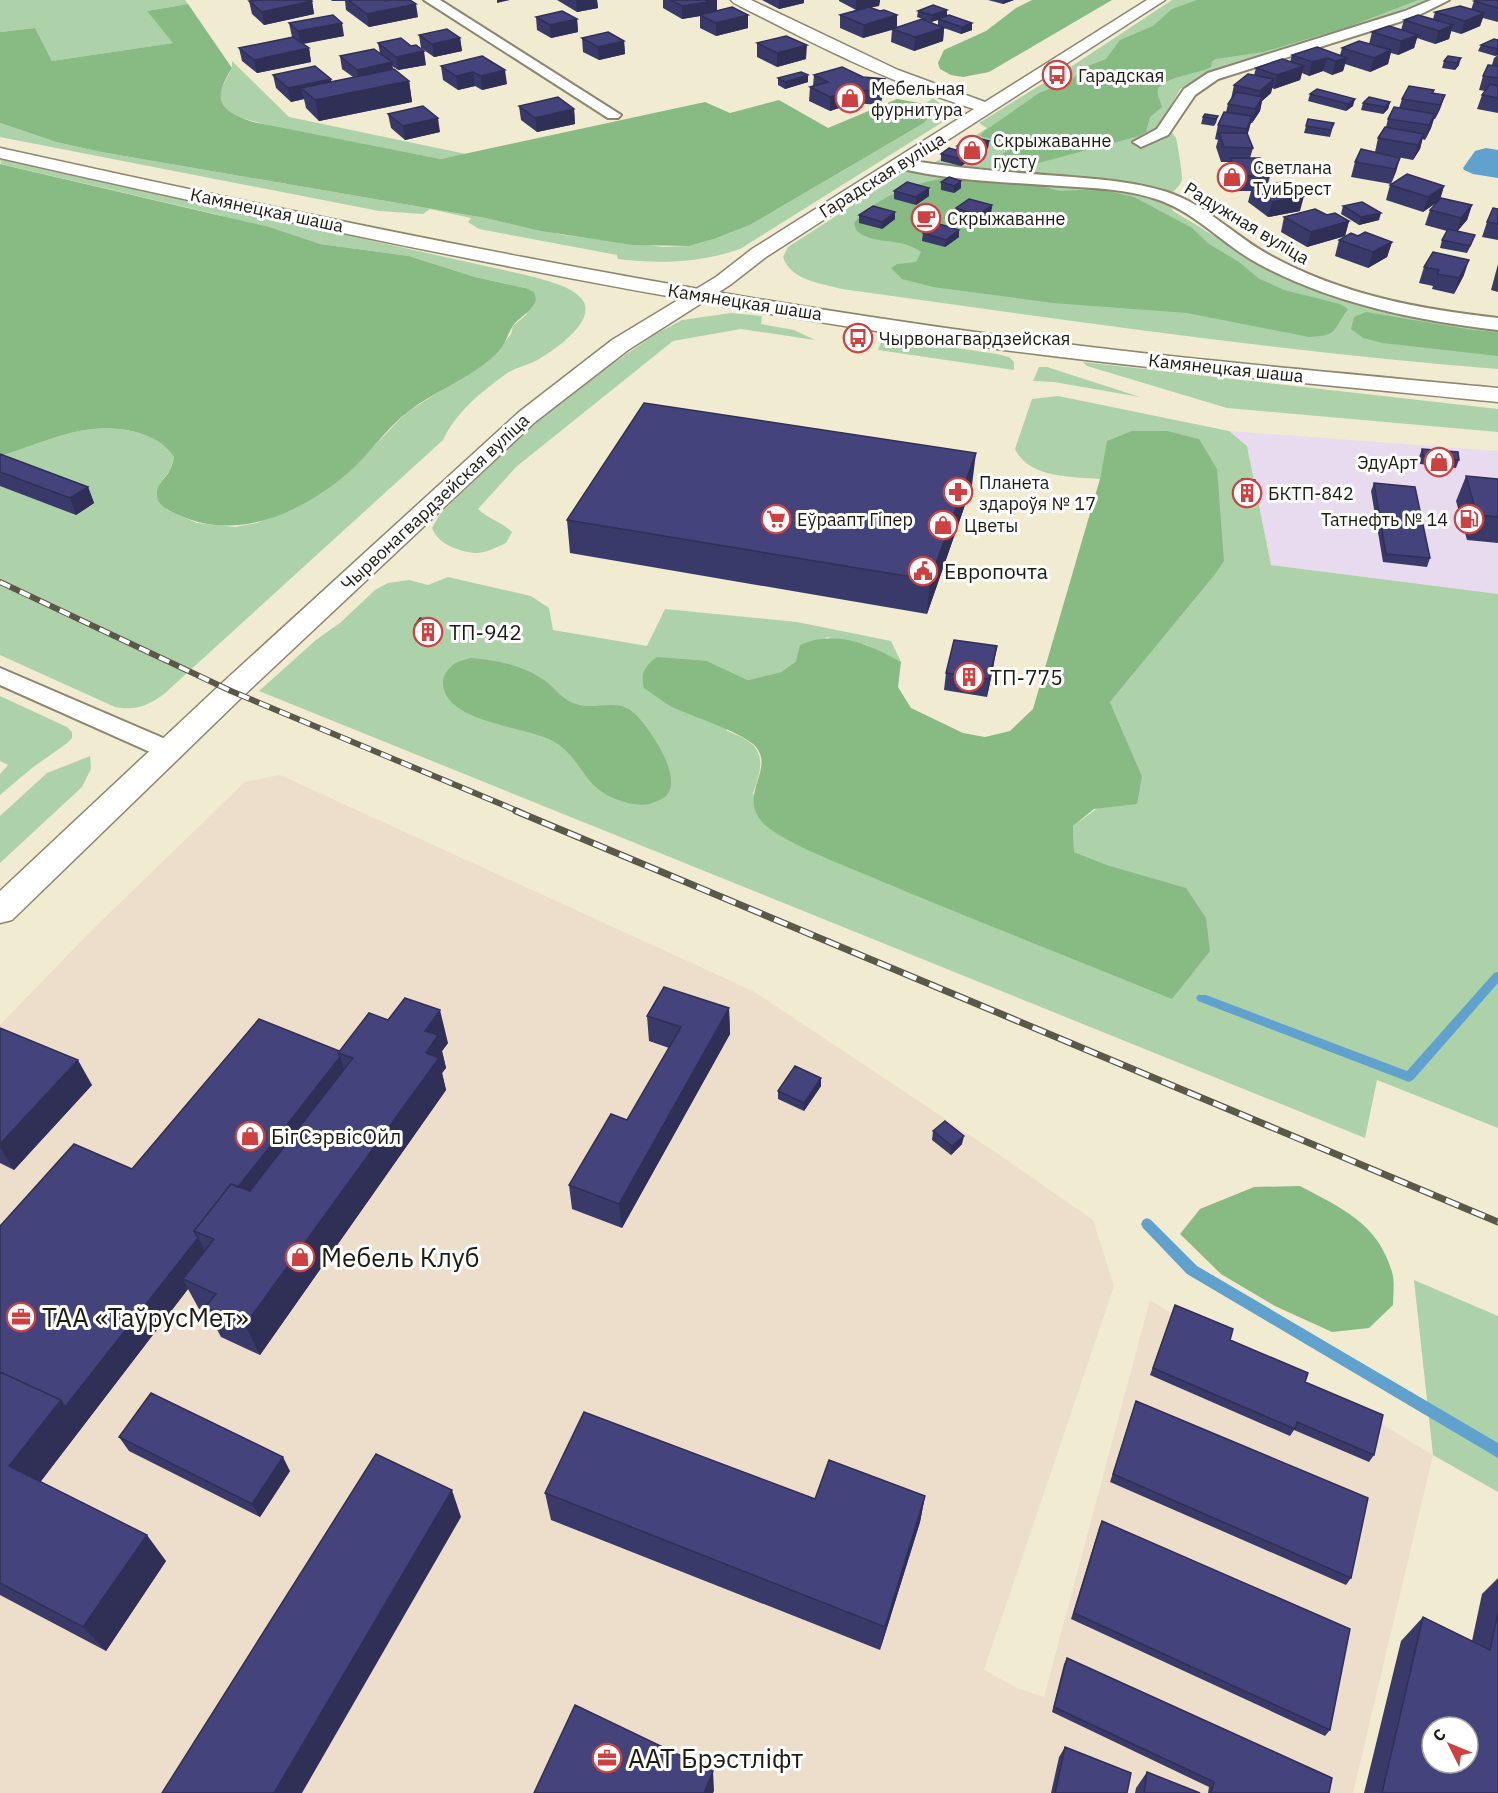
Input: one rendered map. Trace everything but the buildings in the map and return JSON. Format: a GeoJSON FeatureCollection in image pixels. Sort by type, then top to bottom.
{"type":"FeatureCollection","features":[{"type":"Feature","properties":{"kind":"main road"},"geometry":{"type":"LineString","coordinates":[[739,0],[927,89],[988,108]]}},
{"type":"Feature","properties":{"kind":"main road","name":"Гарадская вуліца"},"geometry":{"type":"LineString","coordinates":[[698,284],[759,254],[1157,0]]}},
{"type":"Feature","properties":{"kind":"main road","name":"Камянецкая шаша"},"geometry":{"type":"LineString","coordinates":[[0,143],[152,175],[647,268]]}},
{"type":"Feature","properties":{"kind":"main road","name":"Камянецкая шаша"},"geometry":{"type":"LineString","coordinates":[[0,153],[563,271],[698,284],[1323,362],[1498,380]]}},
{"type":"Feature","properties":{"kind":"main road"},"geometry":{"type":"LineString","coordinates":[[580,350],[698,284]]}},
{"type":"Feature","properties":{"kind":"main road","name":"Камянецкая шаша"},"geometry":{"type":"LineString","coordinates":[[698,284],[998,342],[1223,369],[1498,395]]}},
{"type":"Feature","properties":{"kind":"main road","name":"Чырвонагвардзейская вуліца"},"geometry":{"type":"LineString","coordinates":[[0,888],[527,417],[698,284]]}},
{"type":"Feature","properties":{"kind":"main road","name":"Чырвонагвардзейская вуліца"},"geometry":{"type":"LineString","coordinates":[[0,911],[160,747],[526,390]]}},
{"type":"Feature","properties":{"kind":"street"},"geometry":{"type":"LineString","coordinates":[[431,0],[613,115]]}},
{"type":"Feature","properties":{"kind":"street"},"geometry":{"type":"LineString","coordinates":[[1141,142],[1164,132],[1189,92],[1213,76],[1410,14],[1442,0]]}},
{"type":"Feature","properties":{"kind":"street","name":"Радужная вуліца"},"geometry":{"type":"LineString","coordinates":[[901,164],[956,172],[1090,183],[1144,190],[1181,203],[1255,254],[1325,290],[1367,303],[1425,316],[1498,324]]}},
{"type":"Feature","properties":{"kind":"street"},"geometry":{"type":"LineString","coordinates":[[0,676],[160,747]]}},
{"type":"Feature","properties":{"kind":"shaded area"},"geometry":{"type":"Polygon","coordinates":[[[1229,431],[1498,451],[1498,594],[1271,565],[1247,446],[1229,431]]]}},
{"type":"Feature","properties":{"kind":"shaded area"},"geometry":{"type":"Polygon","coordinates":[[[280,775],[753,991],[1093,1220],[1114,1286],[984,1670],[1017,1688],[1044,1697],[1150,1300],[1226,1347],[1301,1389],[1378,1422],[1433,1455],[1353,1793],[0,1793],[0,1025],[90,932],[245,782],[280,775]]]}},
{"type":"Feature","properties":{"kind":"green space"},"geometry":{"type":"Polygon","coordinates":[[[0,0],[185,0],[188,4],[147,11],[174,43],[52,61],[35,28],[0,32],[0,0]]]}},
{"type":"Feature","properties":{"kind":"green space"},"geometry":{"type":"Polygon","coordinates":[[[1032,0],[1112,0],[989,72],[963,77],[951,75],[940,69],[938,63],[944,50],[986,31],[1016,8],[1032,0]]]}},
{"type":"Feature","properties":{"kind":"green space"},"geometry":{"type":"Polygon","coordinates":[[[1172,0],[1427,0],[1389,15],[1203,75],[1180,89],[1165,116],[1167,125],[1176,138],[1182,177],[1181,183],[1168,200],[1173,211],[1254,261],[1308,288],[1388,312],[1498,329],[1498,369],[1251,344],[842,289],[808,280],[787,265],[783,257],[788,247],[918,163],[934,163],[987,128],[979,123],[1042,84],[1059,82],[1072,74],[1069,68],[1172,0]]]}},
{"type":"Feature","properties":{"kind":"green space"},"geometry":{"type":"Polygon","coordinates":[[[1197,0],[1418,0],[1348,27],[1263,52],[1216,59],[1212,61],[1211,67],[1167,81],[1158,89],[1162,107],[1150,117],[1146,132],[1139,136],[1020,168],[1002,169],[996,166],[1001,155],[1010,149],[1000,141],[980,136],[983,132],[1039,93],[1070,81],[1085,67],[1106,59],[1120,40],[1153,26],[1172,9],[1197,0]]]}},
{"type":"Feature","properties":{"kind":"green space"},"geometry":{"type":"Polygon","coordinates":[[[188,4],[232,68],[222,88],[221,96],[222,103],[232,113],[253,122],[441,159],[705,102],[730,113],[779,100],[828,128],[897,99],[925,104],[932,114],[924,123],[750,225],[689,246],[633,245],[541,231],[485,218],[101,152],[56,142],[0,123],[0,32],[35,28],[52,61],[173,43],[147,11],[188,4]]]}},
{"type":"Feature","properties":{"kind":"green space"},"geometry":{"type":"Polygon","coordinates":[[[232,61],[289,117],[466,154],[441,159],[270,126],[239,117],[227,110],[220,102],[219,93],[232,68],[232,61]]]}},
{"type":"Feature","properties":{"kind":"green space"},"geometry":{"type":"Polygon","coordinates":[[[933,98],[950,111],[946,120],[740,249],[710,257],[679,261],[649,262],[618,259],[617,255],[479,229],[468,222],[471,218],[430,209],[423,214],[379,211],[0,137],[0,123],[56,142],[101,152],[485,218],[564,235],[663,247],[689,246],[750,225],[924,123],[932,114],[925,104],[933,98]]]}},
{"type":"Feature","properties":{"kind":"green space"},"geometry":{"type":"Polygon","coordinates":[[[0,158],[526,275],[562,286],[576,293],[585,306],[585,315],[573,333],[555,349],[510,372],[478,396],[462,411],[443,440],[164,694],[141,707],[115,707],[0,655],[0,456],[84,430],[101,428],[136,432],[158,441],[167,447],[174,457],[170,470],[160,483],[167,510],[197,523],[235,527],[257,523],[303,503],[349,472],[406,413],[493,357],[511,334],[513,326],[527,314],[525,288],[475,277],[409,256],[320,244],[215,214],[1,164],[0,158]]]}},
{"type":"Feature","properties":{"kind":"green space"},"geometry":{"type":"Polygon","coordinates":[[[0,164],[269,227],[320,244],[409,256],[475,277],[525,288],[534,292],[536,300],[515,323],[502,348],[493,357],[473,372],[409,411],[393,425],[356,466],[330,487],[291,510],[270,518],[248,524],[226,526],[203,523],[173,513],[159,502],[157,489],[170,470],[174,457],[162,444],[136,432],[101,428],[84,430],[0,456],[0,164]]]}},
{"type":"Feature","properties":{"kind":"green space"},"geometry":{"type":"Polygon","coordinates":[[[953,177],[1006,184],[1029,183],[1060,191],[1099,189],[1134,197],[1192,228],[1209,244],[1239,262],[1258,278],[1284,290],[1340,304],[1348,309],[1337,327],[1330,333],[1309,337],[1187,313],[1053,303],[933,287],[902,279],[891,268],[897,264],[916,262],[921,252],[904,244],[863,235],[856,230],[854,223],[874,205],[899,191],[953,177]]]}},
{"type":"Feature","properties":{"kind":"green space"},"geometry":{"type":"Polygon","coordinates":[[[1366,312],[1498,332],[1498,356],[1383,343],[1363,338],[1351,329],[1354,317],[1366,312]]]}},
{"type":"Feature","properties":{"kind":"green space"},"geometry":{"type":"Polygon","coordinates":[[[731,313],[762,316],[761,324],[794,330],[815,340],[741,329],[673,341],[516,467],[478,509],[512,532],[506,543],[474,553],[449,546],[435,534],[432,528],[440,514],[556,403],[654,335],[682,320],[731,313]]]}},
{"type":"Feature","properties":{"kind":"green space"},"geometry":{"type":"Polygon","coordinates":[[[883,337],[1009,357],[1014,362],[1014,370],[878,350],[883,337]]]}},
{"type":"Feature","properties":{"kind":"green space"},"geometry":{"type":"Polygon","coordinates":[[[1083,362],[1498,409],[1498,432],[1227,408],[1087,366],[1083,362]]]}},
{"type":"Feature","properties":{"kind":"green space"},"geometry":{"type":"Polygon","coordinates":[[[1039,367],[1047,367],[1140,397],[1054,382],[1033,381],[1039,367]]]}},
{"type":"Feature","properties":{"kind":"green space"},"geometry":{"type":"Polygon","coordinates":[[[1058,396],[1229,431],[1247,446],[1271,565],[1498,594],[1498,1128],[1377,1080],[1365,1138],[259,691],[316,640],[340,623],[375,590],[388,583],[409,580],[428,585],[448,577],[531,596],[549,608],[553,630],[647,646],[665,609],[797,622],[891,641],[901,662],[867,645],[827,637],[781,672],[748,680],[707,661],[727,731],[748,741],[759,754],[760,771],[753,793],[764,823],[786,838],[824,857],[1172,998],[1110,866],[1074,852],[1073,826],[1142,776],[1110,702],[1213,577],[1108,441],[1100,479],[1077,478],[1040,471],[1021,459],[1015,449],[1032,399],[1058,396]]]}},
{"type":"Feature","properties":{"kind":"green space"},"geometry":{"type":"Polygon","coordinates":[[[1132,431],[1167,431],[1199,439],[1217,469],[1224,561],[1110,702],[1142,776],[1137,804],[1094,809],[1073,826],[1074,852],[1110,866],[1186,888],[1206,918],[1210,951],[1172,999],[844,866],[784,838],[763,823],[756,813],[754,793],[760,774],[761,756],[756,747],[731,731],[670,705],[644,688],[643,683],[644,670],[657,657],[707,661],[748,680],[781,672],[796,661],[800,645],[826,638],[839,639],[865,644],[901,662],[898,687],[911,708],[963,733],[985,737],[1010,731],[1033,709],[1100,479],[1107,441],[1132,431]]]}},
{"type":"Feature","properties":{"kind":"green space"},"geometry":{"type":"Polygon","coordinates":[[[471,658],[501,662],[531,672],[573,703],[591,706],[616,705],[632,711],[650,733],[665,758],[671,787],[666,796],[645,805],[612,798],[592,783],[572,757],[553,741],[471,715],[457,707],[447,696],[443,683],[444,678],[453,665],[471,658]]]}},
{"type":"Feature","properties":{"kind":"green space"},"geometry":{"type":"Polygon","coordinates":[[[0,696],[67,727],[72,732],[72,738],[0,795],[0,774],[8,765],[0,761],[0,696]]]}},
{"type":"Feature","properties":{"kind":"green space"},"geometry":{"type":"Polygon","coordinates":[[[90,756],[91,769],[82,787],[0,863],[0,816],[47,773],[90,756]]]}},
{"type":"Feature","properties":{"kind":"green space"},"geometry":{"type":"Polygon","coordinates":[[[1300,1186],[1356,1219],[1368,1229],[1386,1255],[1393,1276],[1393,1305],[1369,1328],[1332,1332],[1275,1306],[1221,1274],[1180,1234],[1200,1209],[1254,1187],[1300,1186]]]}},
{"type":"Feature","properties":{"kind":"green space"},"geometry":{"type":"Polygon","coordinates":[[[1414,1280],[1498,1316],[1498,1492],[1433,1455],[1414,1280]]]}},
{"type":"Feature","properties":{"kind":"water"},"geometry":{"type":"Polygon","coordinates":[[[1486,148],[1498,150],[1498,178],[1473,174],[1463,168],[1475,151],[1486,148]]]}},
{"type":"Feature","properties":{"kind":"waterway"},"geometry":{"type":"LineString","coordinates":[[1202,998],[1409,1077],[1498,976]]}},
{"type":"Feature","properties":{"kind":"waterway"},"geometry":{"type":"LineString","coordinates":[[1147,1224],[1192,1270],[1498,1451]]}},
{"type":"Feature","properties":{"kind":"railway"},"geometry":{"type":"LineString","coordinates":[[0,582],[231,691],[520,812]]}},
{"type":"Feature","properties":{"kind":"railway"},"geometry":{"type":"LineString","coordinates":[[516,811],[1498,1222]]}},
{"type":"Feature","properties":{"kind":"place","name":"Гарадская"},"geometry":{"type":"Point","coordinates":[1057,75]}},
{"type":"Feature","properties":{"kind":"place","name":"Мебельная фурнитура"},"geometry":{"type":"Point","coordinates":[850,98]}},
{"type":"Feature","properties":{"kind":"place","name":"Скрыжаванне густу"},"geometry":{"type":"Point","coordinates":[972,150]}},
{"type":"Feature","properties":{"kind":"place","name":"Светлана ТуиБрест"},"geometry":{"type":"Point","coordinates":[1232,177]}},
{"type":"Feature","properties":{"kind":"place","name":"Скрыжаванне"},"geometry":{"type":"Point","coordinates":[926,218]}},
{"type":"Feature","properties":{"kind":"place","name":"Чырвонагвардзейская"},"geometry":{"type":"Point","coordinates":[858,338]}},
{"type":"Feature","properties":{"kind":"place","name":"ЭдуАрт"},"geometry":{"type":"Point","coordinates":[1439,462]}},
{"type":"Feature","properties":{"kind":"place","name":"Планета здароўя № 17"},"geometry":{"type":"Point","coordinates":[958,492]}},
{"type":"Feature","properties":{"kind":"place","name":"БКТП-842"},"geometry":{"type":"Point","coordinates":[1247,493]}},
{"type":"Feature","properties":{"kind":"place","name":"Еўраапт Гіпер"},"geometry":{"type":"Point","coordinates":[776,519]}},
{"type":"Feature","properties":{"kind":"place","name":"Татнефть № 14"},"geometry":{"type":"Point","coordinates":[1469,519]}},
{"type":"Feature","properties":{"kind":"place","name":"Цветы"},"geometry":{"type":"Point","coordinates":[943,525]}},
{"type":"Feature","properties":{"kind":"place","name":"Европочта"},"geometry":{"type":"Point","coordinates":[923,571]}},
{"type":"Feature","properties":{"kind":"place","name":"ТП-942"},"geometry":{"type":"Point","coordinates":[428,632]}},
{"type":"Feature","properties":{"kind":"place","name":"ТП-775"},"geometry":{"type":"Point","coordinates":[969,677]}},
{"type":"Feature","properties":{"kind":"place","name":"БігСэрвісОйл"},"geometry":{"type":"Point","coordinates":[250,1136]}},
{"type":"Feature","properties":{"kind":"place","name":"Мебель Клуб"},"geometry":{"type":"Point","coordinates":[300,1257]}},
{"type":"Feature","properties":{"kind":"place","name":"ТАА «ТаўрусМет»"},"geometry":{"type":"Point","coordinates":[21,1317]}},
{"type":"Feature","properties":{"kind":"place","name":"ААТ Брэстліфт"},"geometry":{"type":"Point","coordinates":[607,1758]}}]}
